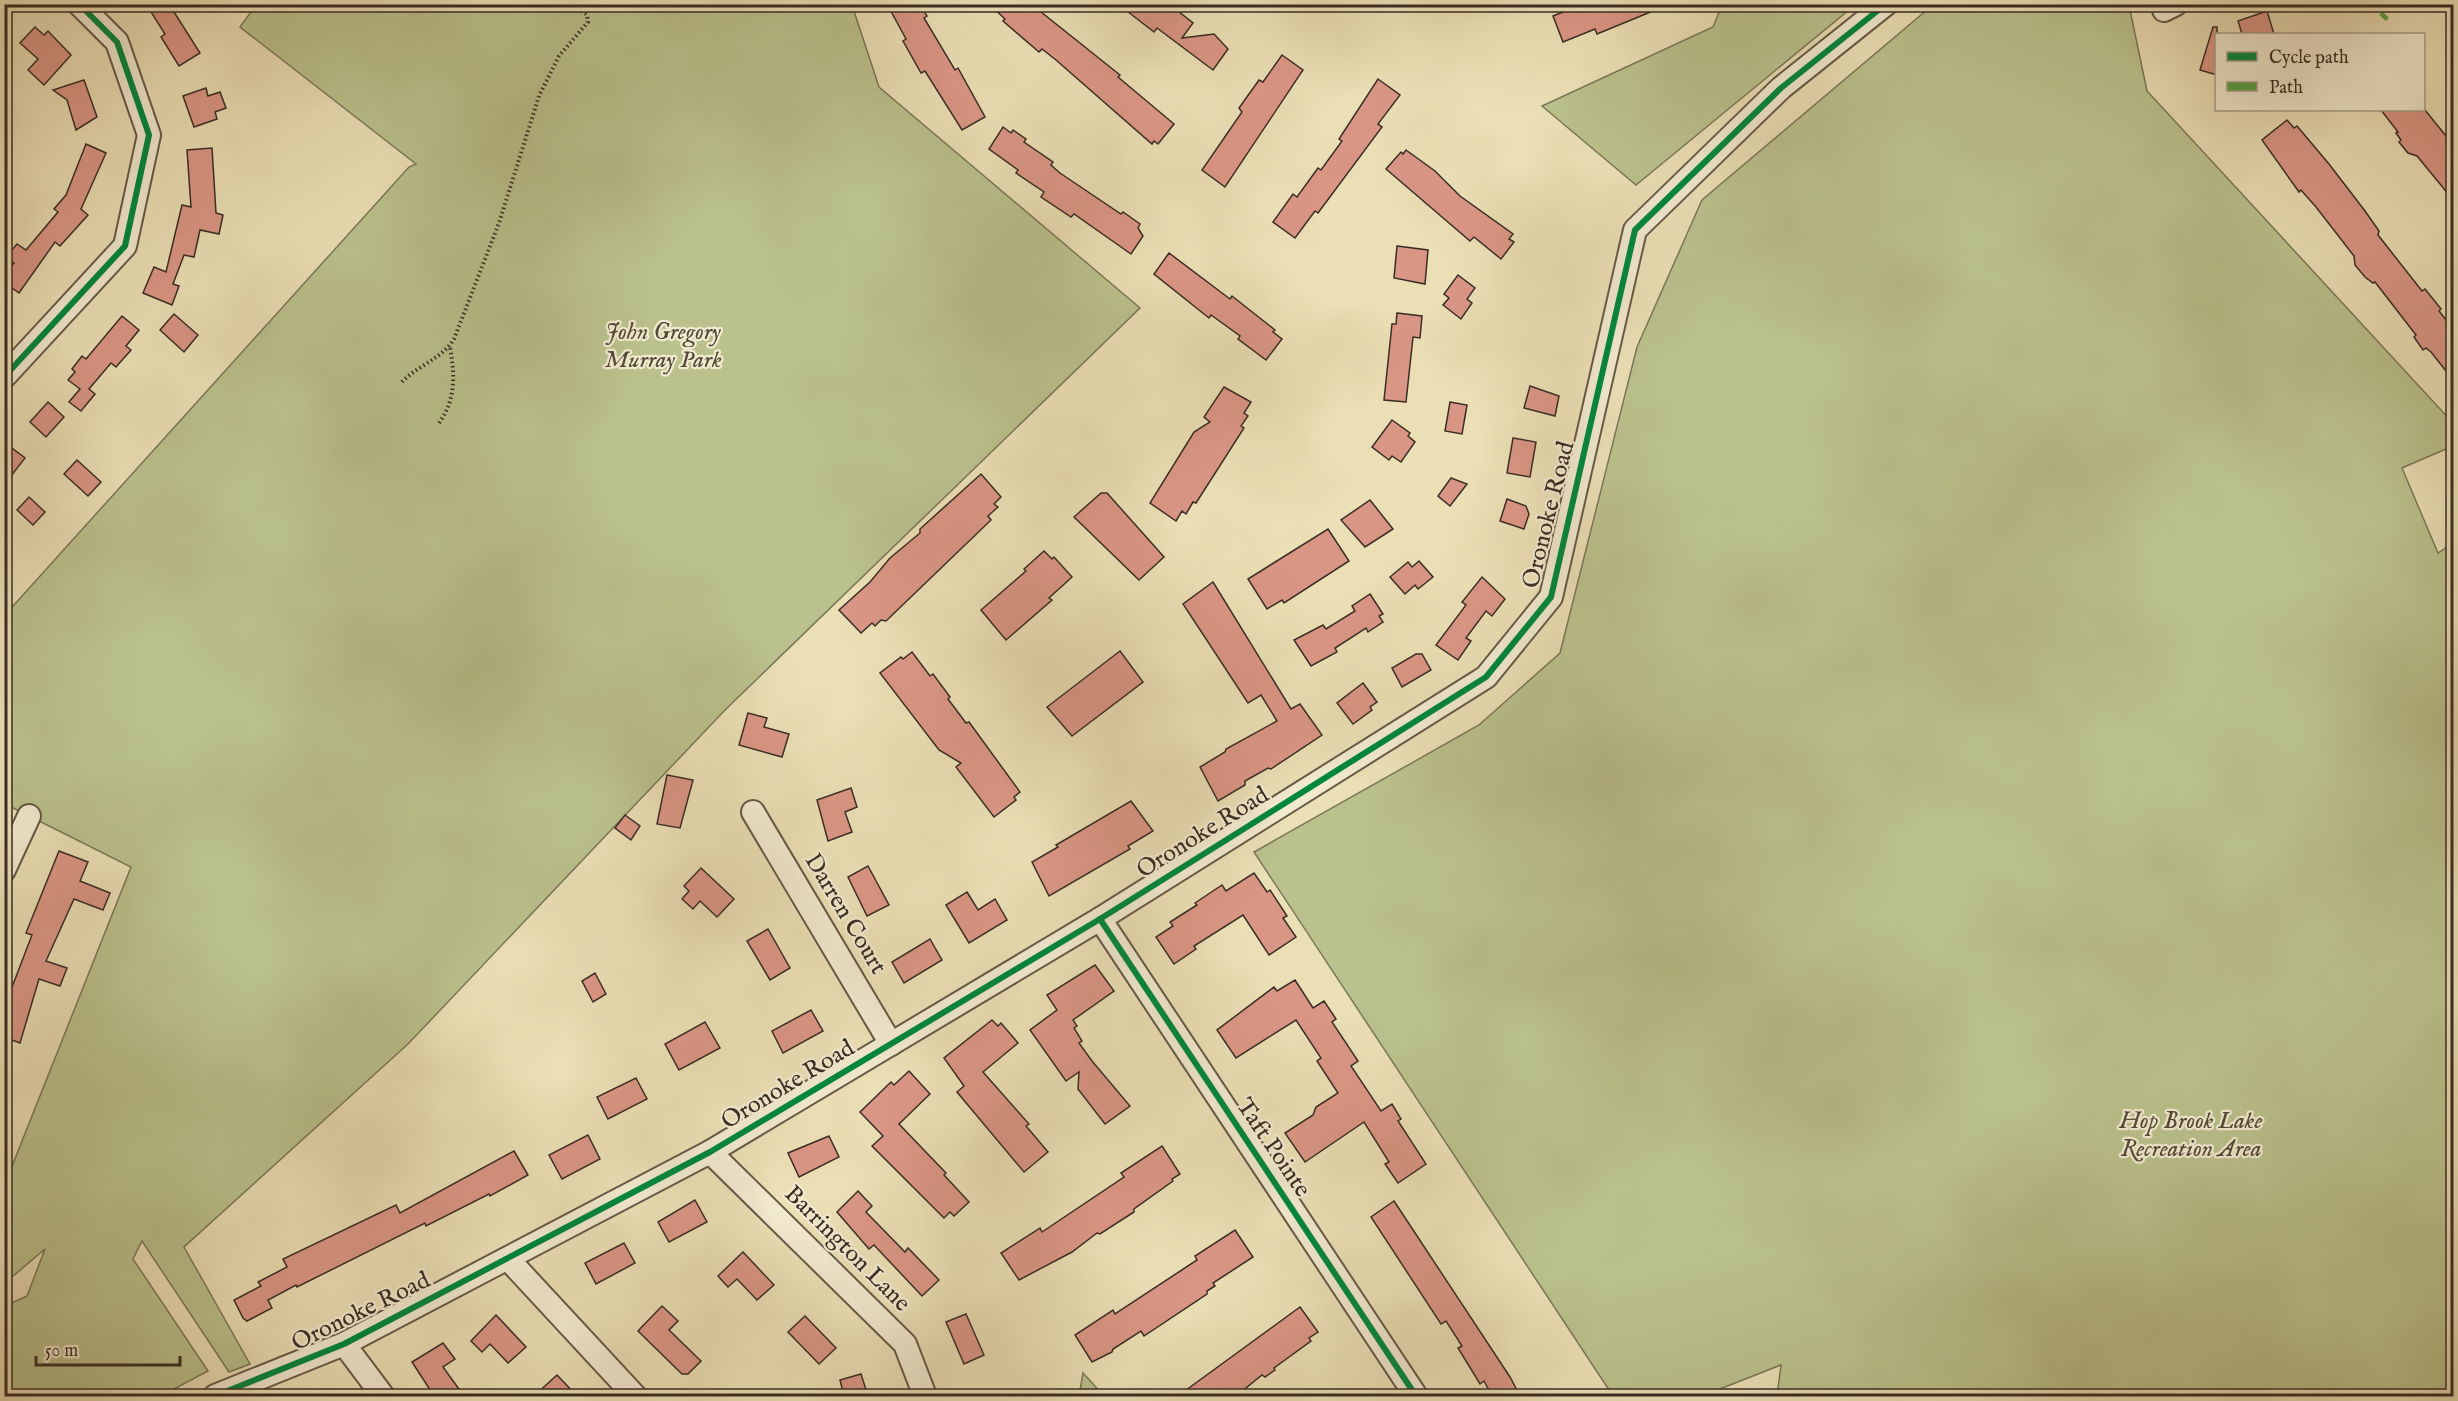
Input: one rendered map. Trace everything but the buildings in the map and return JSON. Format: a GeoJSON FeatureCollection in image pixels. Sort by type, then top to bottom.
{"type":"FeatureCollection","features":[{"type":"Feature","properties":{"kind":"street"},"geometry":{"type":"LineString","coordinates":[[4,377],[125,246],[149,135],[117,42],[79,4]]}},
{"type":"Feature","properties":{"kind":"street","name":"Oronoke Road"},"geometry":{"type":"LineString","coordinates":[[215,1396],[344,1344],[710,1152],[1100,919],[1486,677],[1551,597],[1635,230],[1782,88],[1886,4]]}},
{"type":"Feature","properties":{"kind":"street","name":"Darren Court"},"geometry":{"type":"LineString","coordinates":[[753,812],[891,1044]]}},
{"type":"Feature","properties":{"kind":"street"},"geometry":{"type":"LineString","coordinates":[[4,870],[29,816]]}},
{"type":"Feature","properties":{"kind":"street","name":"Taft Pointe"},"geometry":{"type":"LineString","coordinates":[[1100,919],[1416,1396]]}},
{"type":"Feature","properties":{"kind":"street","name":"Barrington Lane"},"geometry":{"type":"LineString","coordinates":[[710,1152],[905,1344],[925,1396]]}},
{"type":"Feature","properties":{"kind":"street"},"geometry":{"type":"LineString","coordinates":[[508,1259],[635,1396]]}},
{"type":"Feature","properties":{"kind":"street"},"geometry":{"type":"LineString","coordinates":[[344,1344],[383,1396]]}},
{"type":"Feature","properties":{"kind":"path"},"geometry":{"type":"LineString","coordinates":[[402,382],[450,346],[489,249],[539,96],[559,56],[588,22],[587,15],[577,8],[533,10],[520,4]]}},
{"type":"Feature","properties":{"kind":"path"},"geometry":{"type":"LineString","coordinates":[[439,423],[452,400],[454,368],[450,346]]}},
{"type":"Feature","properties":{"kind":"green space","name":"Hop Brook Lake Recreation Area"},"geometry":{"type":"Polygon","coordinates":[[[1934,4],[2137,5],[2130,10],[2147,91],[2453,423],[2453,446],[2402,468],[2438,553],[2453,543],[2453,1396],[1777,1396],[1781,1365],[1702,1396],[1613,1396],[1254,852],[1479,725],[1560,653],[1637,347],[1702,200],[1934,4]]]}},
{"type":"Feature","properties":{"kind":"green space","name":"John Gregory Murray Park"},"geometry":{"type":"Polygon","coordinates":[[[256,5],[852,5],[879,87],[1140,308],[725,710],[408,1044],[184,1247],[250,1364],[229,1372],[142,1241],[133,1259],[208,1371],[161,1396],[5,1396],[5,1306],[27,1296],[45,1249],[5,1283],[5,1184],[131,867],[5,804],[4,616],[409,167],[416,164],[240,27],[256,5]]]}},
{"type":"Feature","properties":{"kind":"green space"},"geometry":{"type":"Polygon","coordinates":[[[1722,5],[1855,5],[1636,185],[1542,106],[1713,27],[1722,5]]]}},
{"type":"Feature","properties":{"kind":"green space"},"geometry":{"type":"Polygon","coordinates":[[[1083,1373],[1104,1396],[1079,1396],[1083,1373]]]}},
{"type":"Feature","properties":{"kind":"marked path"},"geometry":{"type":"LineString","coordinates":[[2371,4],[2388,20]]}},
{"type":"Feature","properties":{"kind":"cycle path"},"geometry":{"type":"LineString","coordinates":[[4,377],[125,246],[149,135],[117,42],[79,4]]}},
{"type":"Feature","properties":{"kind":"cycle path"},"geometry":{"type":"LineString","coordinates":[[215,1396],[344,1344],[710,1152],[1100,919],[1486,677],[1551,597],[1635,230],[1781,88],[1886,4]]}},
{"type":"Feature","properties":{"kind":"cycle path"},"geometry":{"type":"LineString","coordinates":[[1100,919],[1416,1396]]}}]}
